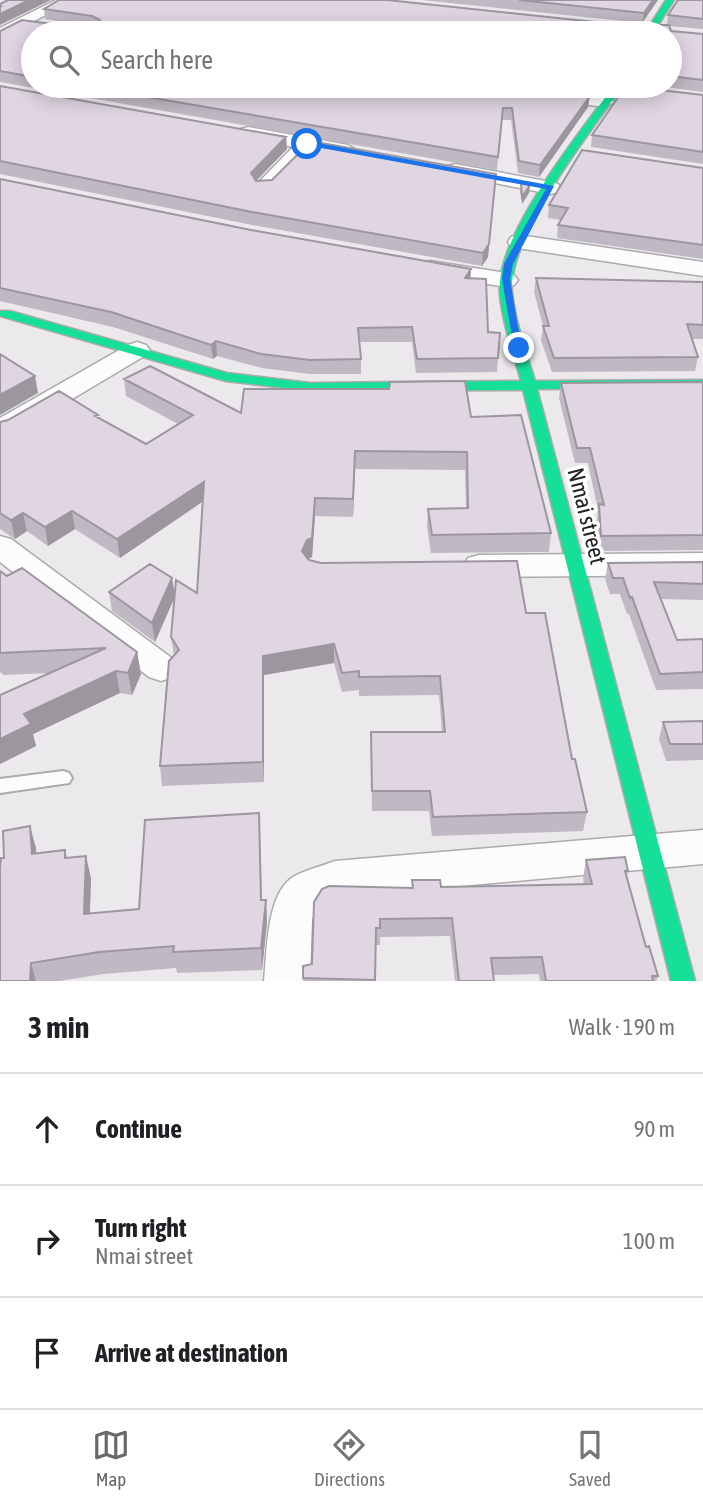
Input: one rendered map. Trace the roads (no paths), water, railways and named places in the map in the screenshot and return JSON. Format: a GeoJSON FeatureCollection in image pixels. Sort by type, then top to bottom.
{"type":"FeatureCollection","features":[{"type":"Feature","properties":{"kind":"street"},"geometry":{"type":"LineString","coordinates":[[23,21],[67,0]]}},
{"type":"Feature","properties":{"kind":"street"},"geometry":{"type":"LineString","coordinates":[[657,21],[670,0]]}},
{"type":"Feature","properties":{"kind":"street"},"geometry":{"type":"LineString","coordinates":[[0,34],[19,23]]}},
{"type":"Feature","properties":{"kind":"street"},"geometry":{"type":"LineString","coordinates":[[574,98],[605,102]]}},
{"type":"Feature","properties":{"kind":"street","name":"Nmai street"},"geometry":{"type":"LineString","coordinates":[[610,98],[572,153],[519,242],[509,264],[506,279],[519,348],[531,385],[683,981]]}},
{"type":"Feature","properties":{"kind":"street"},"geometry":{"type":"LineString","coordinates":[[235,130],[372,155]]}},
{"type":"Feature","properties":{"kind":"street"},"geometry":{"type":"LineString","coordinates":[[264,187],[307,144]]}},
{"type":"Feature","properties":{"kind":"street"},"geometry":{"type":"LineString","coordinates":[[572,153],[598,157]]}},
{"type":"Feature","properties":{"kind":"street"},"geometry":{"type":"LineString","coordinates":[[436,167],[551,188]]}},
{"type":"Feature","properties":{"kind":"street"},"geometry":{"type":"LineString","coordinates":[[519,242],[703,269]]}},
{"type":"Feature","properties":{"kind":"street"},"geometry":{"type":"LineString","coordinates":[[405,264],[506,279]]}},
{"type":"Feature","properties":{"kind":"street"},"geometry":{"type":"LineString","coordinates":[[5,314],[226,377],[310,387],[703,384]]}},
{"type":"Feature","properties":{"kind":"street"},"geometry":{"type":"LineString","coordinates":[[0,430],[137,351]]}},
{"type":"Feature","properties":{"kind":"street"},"geometry":{"type":"LineString","coordinates":[[0,546],[161,668]]}},
{"type":"Feature","properties":{"kind":"street"},"geometry":{"type":"LineString","coordinates":[[455,566],[703,564]]}},
{"type":"Feature","properties":{"kind":"street"},"geometry":{"type":"LineString","coordinates":[[287,981],[291,916],[306,891],[335,879],[648,849],[703,847]]}},
{"type":"Feature","properties":{"kind":"lane"},"geometry":{"type":"LineString","coordinates":[[0,786],[63,778]]}}]}
